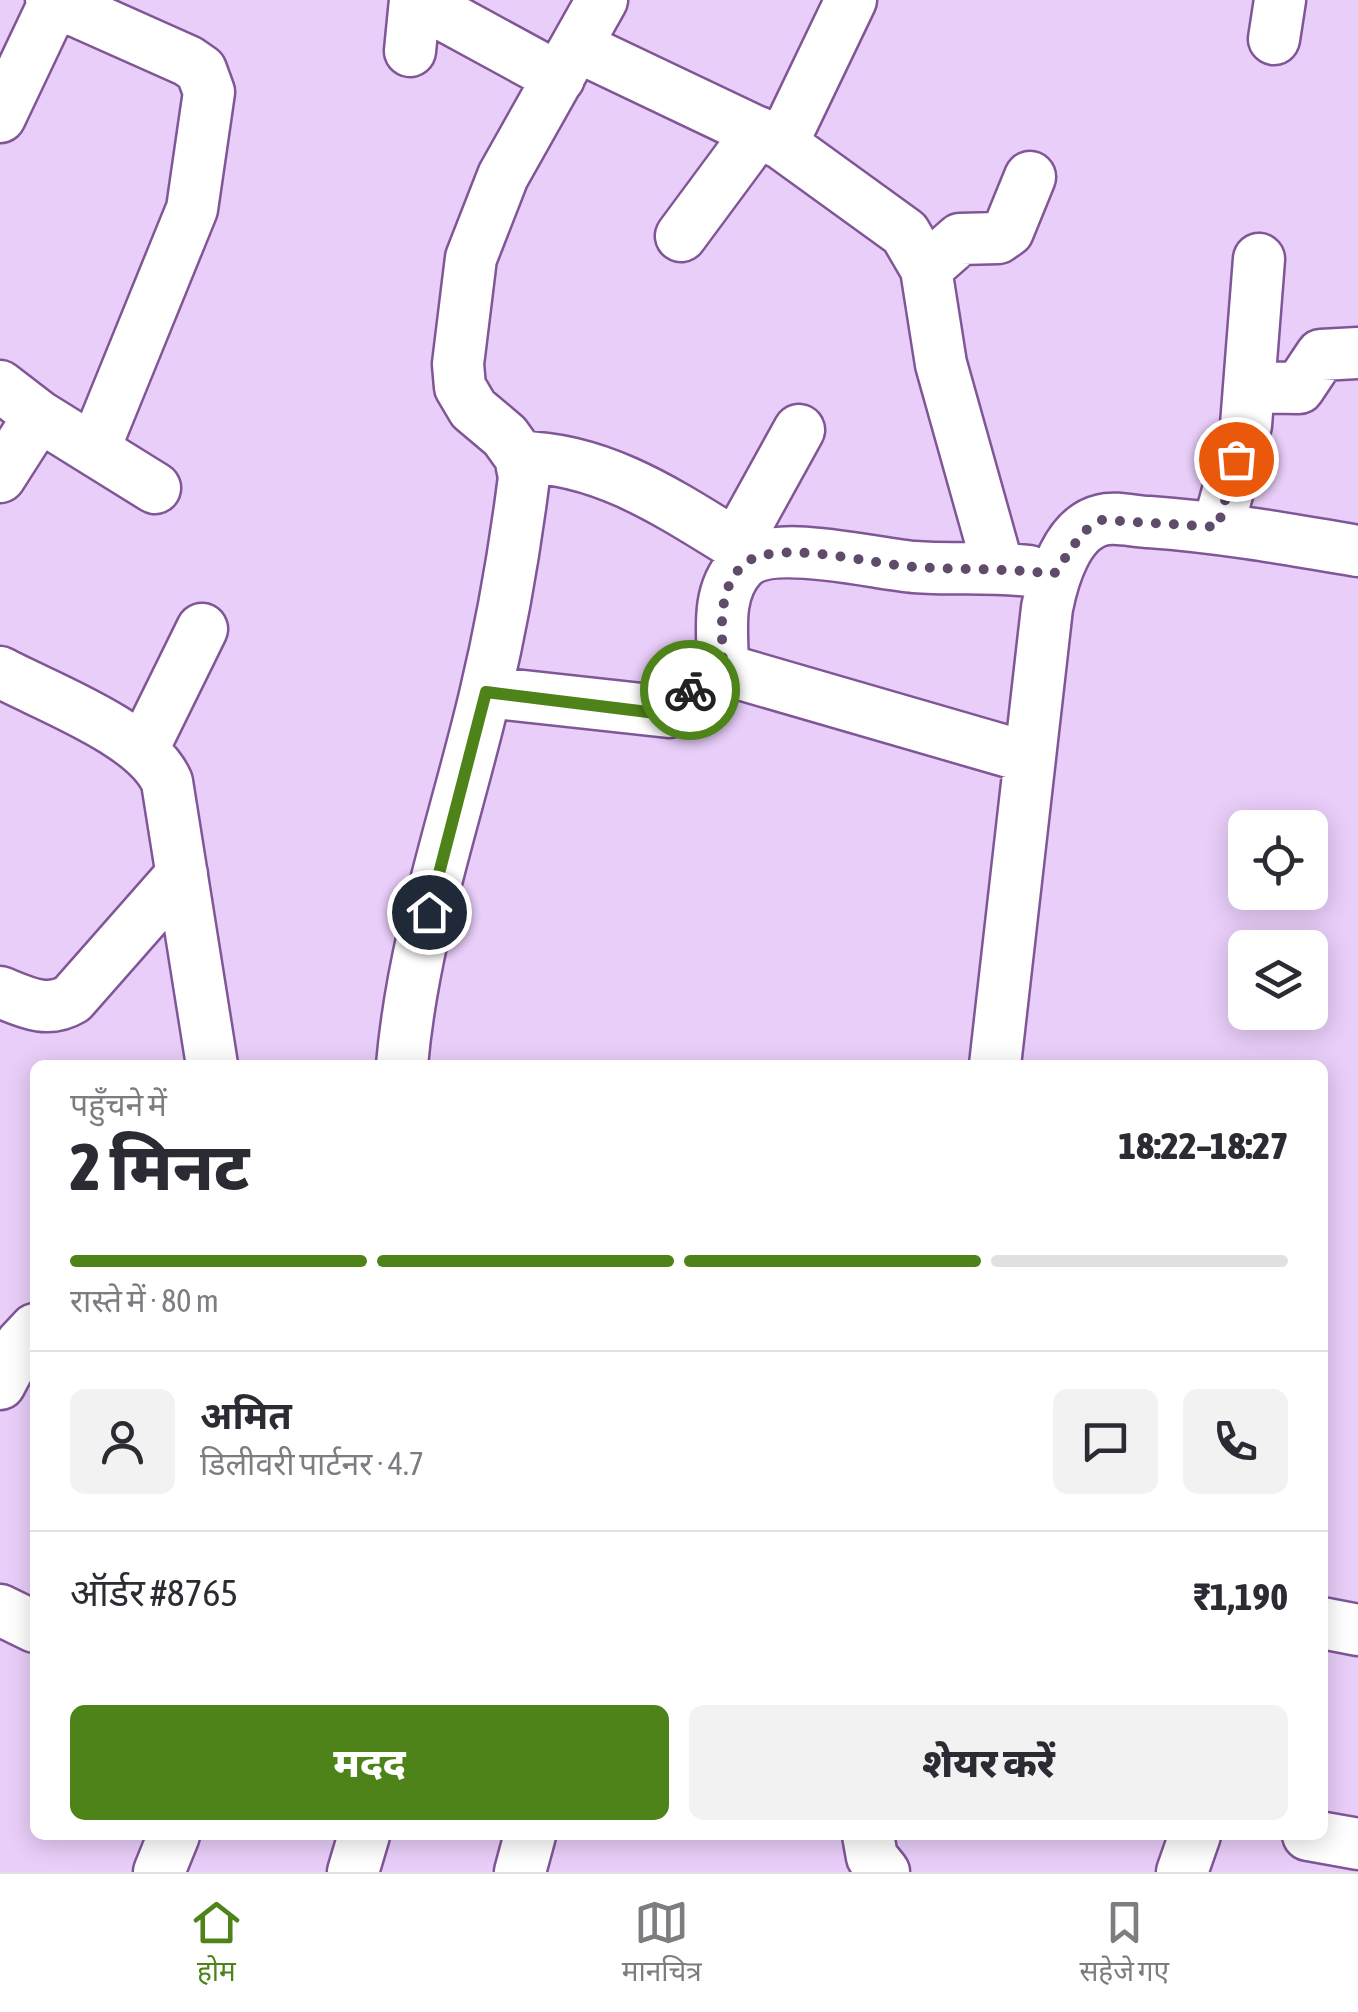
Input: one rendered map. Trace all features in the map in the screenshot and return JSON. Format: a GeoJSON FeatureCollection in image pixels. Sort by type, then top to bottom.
{"type":"FeatureCollection","features":[{"type":"Feature","properties":{"kind":"street"},"geometry":{"type":"LineString","coordinates":[[410,51],[416,0],[770,138],[885,216],[912,243],[926,269],[941,364],[998,567]]}},
{"type":"Feature","properties":{"kind":"street"},"geometry":{"type":"LineString","coordinates":[[402,1060],[406,1009],[486,692],[522,495],[520,457],[505,436],[473,409],[460,387],[458,364],[471,258],[484,215],[602,0]]}},
{"type":"Feature","properties":{"kind":"street"},"geometry":{"type":"LineString","coordinates":[[681,236],[770,138],[852,0]]}},
{"type":"Feature","properties":{"kind":"street"},"geometry":{"type":"LineString","coordinates":[[0,117],[53,1],[188,62],[200,70],[208,92],[192,208],[94,450]]}},
{"type":"Feature","properties":{"kind":"street"},"geometry":{"type":"LineString","coordinates":[[926,269],[960,239],[998,238],[1008,231],[1030,177]]}},
{"type":"Feature","properties":{"kind":"street"},"geometry":{"type":"LineString","coordinates":[[1218,527],[1246,425],[1260,259]]}},
{"type":"Feature","properties":{"kind":"street"},"geometry":{"type":"LineString","coordinates":[[1250,387],[1299,388],[1320,355],[1358,353]]}},
{"type":"Feature","properties":{"kind":"street"},"geometry":{"type":"LineString","coordinates":[[0,386],[39,416],[155,488]]}},
{"type":"Feature","properties":{"kind":"street"},"geometry":{"type":"LineString","coordinates":[[0,477],[39,416]]}},
{"type":"Feature","properties":{"kind":"street"},"geometry":{"type":"LineString","coordinates":[[723,669],[723,599],[799,430]]}},
{"type":"Feature","properties":{"kind":"street"},"geometry":{"type":"LineString","coordinates":[[520,457],[558,458],[613,473],[746,550],[837,556],[915,567],[998,567],[1054,574]]}},
{"type":"Feature","properties":{"kind":"street"},"geometry":{"type":"LineString","coordinates":[[996,1060],[1054,574],[1083,532],[1102,520],[1218,527],[1358,551]]}},
{"type":"Feature","properties":{"kind":"street"},"geometry":{"type":"LineString","coordinates":[[143,749],[202,629]]}},
{"type":"Feature","properties":{"kind":"street"},"geometry":{"type":"LineString","coordinates":[[486,692],[670,712],[681,707],[697,676],[709,669],[723,669],[1030,758]]}},
{"type":"Feature","properties":{"kind":"street"},"geometry":{"type":"LineString","coordinates":[[0,672],[143,749],[160,764],[167,782],[211,1060]]}},
{"type":"Feature","properties":{"kind":"street"},"geometry":{"type":"LineString","coordinates":[[0,992],[46,1007],[58,1008],[72,999],[182,874]]}},
{"type":"Feature","properties":{"kind":"street"},"geometry":{"type":"LineString","coordinates":[[0,1384],[30,1334]]}},
{"type":"Feature","properties":{"kind":"street"},"geometry":{"type":"LineString","coordinates":[[0,1610],[30,1625]]}},
{"type":"Feature","properties":{"kind":"street"},"geometry":{"type":"LineString","coordinates":[[1328,1624],[1358,1630]]}},
{"type":"Feature","properties":{"kind":"street"},"geometry":{"type":"LineString","coordinates":[[1328,1839],[1358,1844]]}},
{"type":"Feature","properties":{"kind":"street"},"geometry":{"type":"LineString","coordinates":[[159,1872],[172,1840]]}},
{"type":"Feature","properties":{"kind":"street"},"geometry":{"type":"LineString","coordinates":[[353,1872],[363,1840]]}},
{"type":"Feature","properties":{"kind":"street"},"geometry":{"type":"LineString","coordinates":[[520,1872],[529,1840]]}},
{"type":"Feature","properties":{"kind":"street"},"geometry":{"type":"LineString","coordinates":[[869,1840],[872,1857],[884,1872]]}},
{"type":"Feature","properties":{"kind":"street"},"geometry":{"type":"LineString","coordinates":[[1182,1872],[1193,1840]]}},
{"type":"Feature","properties":{"kind":"way so far"},"geometry":{"type":"LineString","coordinates":[[690,690],[697,676],[709,669],[723,669],[723,599],[741,566],[755,556],[837,556],[915,567],[998,567],[1054,574],[1083,532],[1102,520],[1218,527],[1236,459]]}},
{"type":"Feature","properties":{"kind":"route"},"geometry":{"type":"LineString","coordinates":[[429,912],[486,692],[656,713],[681,707],[690,690]]}}]}
